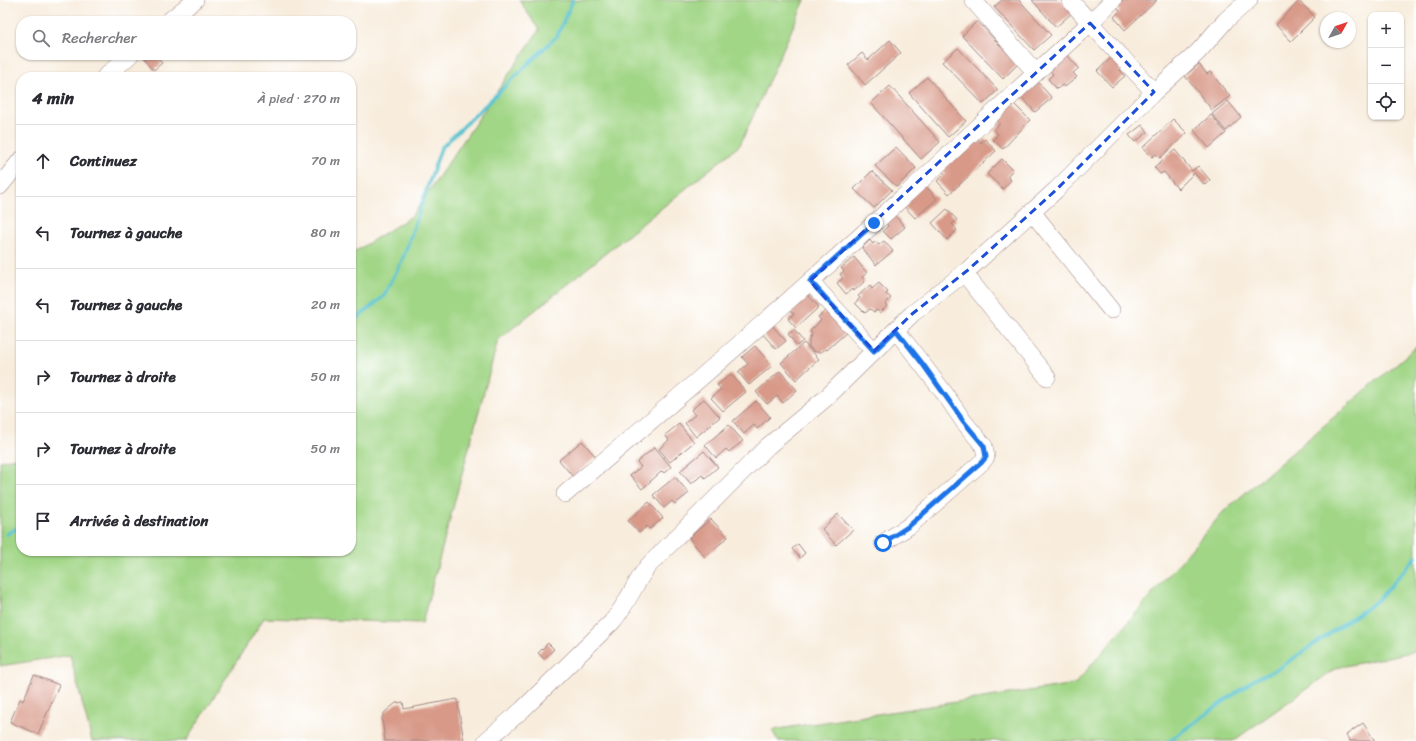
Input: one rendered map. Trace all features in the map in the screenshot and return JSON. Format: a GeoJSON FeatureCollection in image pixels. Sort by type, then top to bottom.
{"type":"FeatureCollection","features":[{"type":"Feature","properties":{"kind":"street"},"geometry":{"type":"LineString","coordinates":[[175,16],[195,0]]}},
{"type":"Feature","properties":{"kind":"street"},"geometry":{"type":"LineString","coordinates":[[973,0],[1035,72]]}},
{"type":"Feature","properties":{"kind":"street"},"geometry":{"type":"LineString","coordinates":[[1070,0],[1154,92]]}},
{"type":"Feature","properties":{"kind":"street"},"geometry":{"type":"LineString","coordinates":[[566,494],[708,372],[901,199],[1113,0]]}},
{"type":"Feature","properties":{"kind":"street"},"geometry":{"type":"LineString","coordinates":[[486,741],[522,710],[587,647],[620,612],[639,578],[648,566],[768,446],[826,398],[912,314],[964,273],[1056,190],[1154,92],[1198,52],[1226,20],[1249,0]]}},
{"type":"Feature","properties":{"kind":"street"},"geometry":{"type":"LineString","coordinates":[[111,72],[124,60]]}},
{"type":"Feature","properties":{"kind":"street"},"geometry":{"type":"LineString","coordinates":[[0,186],[16,166]]}},
{"type":"Feature","properties":{"kind":"street"},"geometry":{"type":"LineString","coordinates":[[1032,212],[1111,310]]}},
{"type":"Feature","properties":{"kind":"street"},"geometry":{"type":"LineString","coordinates":[[964,273],[1047,377]]}},
{"type":"Feature","properties":{"kind":"street"},"geometry":{"type":"LineString","coordinates":[[810,281],[874,351]]}},
{"type":"Feature","properties":{"kind":"street"},"geometry":{"type":"LineString","coordinates":[[883,543],[909,526],[986,457],[984,446],[964,422],[922,363],[896,330]]}},
{"type":"Feature","properties":{"kind":"highlighted area"},"geometry":{"type":"Polygon","coordinates":[[[1090,23],[1154,92],[1056,190],[968,270],[912,314],[874,351],[810,281],[1090,23]]]}},
{"type":"Feature","properties":{"kind":"green space"},"geometry":{"type":"Polygon","coordinates":[[[519,0],[805,0],[740,145],[498,340],[422,623],[264,618],[186,741],[92,741],[70,655],[0,666],[0,461],[16,458],[16,556],[356,556],[356,251],[412,216],[539,30],[519,0]]]}},
{"type":"Feature","properties":{"kind":"green space"},"geometry":{"type":"Polygon","coordinates":[[[1416,347],[1416,651],[1336,668],[1233,741],[778,741],[772,730],[1075,684],[1224,511],[1416,347]]]}},
{"type":"Feature","properties":{"kind":"building"},"geometry":{"type":"Polygon","coordinates":[[[1002,0],[1019,0],[1051,35],[1034,50],[994,7],[1002,0]]]}},
{"type":"Feature","properties":{"kind":"building"},"geometry":{"type":"Polygon","coordinates":[[[1032,0],[1061,0],[1073,12],[1056,27],[1032,0]]]}},
{"type":"Feature","properties":{"kind":"building"},"geometry":{"type":"Polygon","coordinates":[[[1120,0],[1157,0],[1125,30],[1114,17],[1120,11],[1115,5],[1120,0]]]}},
{"type":"Feature","properties":{"kind":"building"},"geometry":{"type":"Polygon","coordinates":[[[1299,1],[1315,17],[1291,41],[1276,25],[1299,1]]]}},
{"type":"Feature","properties":{"kind":"building"},"geometry":{"type":"Polygon","coordinates":[[[977,21],[1018,64],[1003,79],[962,36],[977,21]]]}},
{"type":"Feature","properties":{"kind":"building"},"geometry":{"type":"Polygon","coordinates":[[[890,40],[901,53],[865,85],[848,65],[862,53],[868,60],[890,40]]]}},
{"type":"Feature","properties":{"kind":"building"},"geometry":{"type":"Polygon","coordinates":[[[958,48],[998,90],[983,104],[942,62],[958,48]]]}},
{"type":"Feature","properties":{"kind":"building"},"geometry":{"type":"Polygon","coordinates":[[[1064,52],[1079,68],[1073,73],[1077,77],[1065,87],[1062,85],[1057,89],[1048,79],[1053,74],[1050,71],[1064,52]]]}},
{"type":"Feature","properties":{"kind":"building"},"geometry":{"type":"Polygon","coordinates":[[[1112,57],[1122,68],[1120,70],[1125,76],[1112,87],[1097,71],[1112,57]]]}},
{"type":"Feature","properties":{"kind":"building"},"geometry":{"type":"Polygon","coordinates":[[[146,60],[160,60],[162,63],[154,70],[146,60]]]}},
{"type":"Feature","properties":{"kind":"building"},"geometry":{"type":"Polygon","coordinates":[[[1199,64],[1207,74],[1210,72],[1230,96],[1212,110],[1185,76],[1199,64]]]}},
{"type":"Feature","properties":{"kind":"building"},"geometry":{"type":"Polygon","coordinates":[[[927,77],[966,121],[948,137],[909,93],[927,77]]]}},
{"type":"Feature","properties":{"kind":"building"},"geometry":{"type":"Polygon","coordinates":[[[1036,80],[1052,98],[1035,112],[1019,94],[1036,80]]]}},
{"type":"Feature","properties":{"kind":"building"},"geometry":{"type":"Polygon","coordinates":[[[890,86],[940,142],[921,159],[871,103],[890,86]]]}},
{"type":"Feature","properties":{"kind":"building"},"geometry":{"type":"Polygon","coordinates":[[[1228,101],[1241,117],[1226,131],[1212,114],[1228,101]]]}},
{"type":"Feature","properties":{"kind":"building"},"geometry":{"type":"Polygon","coordinates":[[[1013,103],[1030,120],[1003,149],[993,140],[998,134],[994,130],[1000,123],[996,120],[1013,103]]]}},
{"type":"Feature","properties":{"kind":"building"},"geometry":{"type":"Polygon","coordinates":[[[1211,115],[1226,133],[1209,148],[1194,130],[1211,115]]]}},
{"type":"Feature","properties":{"kind":"building"},"geometry":{"type":"Polygon","coordinates":[[[1173,119],[1187,133],[1160,158],[1156,154],[1152,157],[1143,147],[1173,119]]]}},
{"type":"Feature","properties":{"kind":"building"},"geometry":{"type":"Polygon","coordinates":[[[1142,125],[1148,132],[1135,142],[1129,135],[1142,125]]]}},
{"type":"Feature","properties":{"kind":"building"},"geometry":{"type":"Polygon","coordinates":[[[974,135],[981,143],[985,139],[996,151],[949,194],[937,181],[945,174],[939,167],[974,135]]]}},
{"type":"Feature","properties":{"kind":"building"},"geometry":{"type":"Polygon","coordinates":[[[896,147],[916,168],[897,187],[875,166],[896,147]]]}},
{"type":"Feature","properties":{"kind":"building"},"geometry":{"type":"Polygon","coordinates":[[[1175,150],[1192,171],[1198,166],[1210,180],[1205,185],[1194,173],[1178,189],[1164,172],[1160,174],[1154,167],[1175,150]]]}},
{"type":"Feature","properties":{"kind":"building"},"geometry":{"type":"Polygon","coordinates":[[[1002,159],[1013,170],[1007,176],[1011,180],[1003,189],[987,174],[1002,159]]]}},
{"type":"Feature","properties":{"kind":"building"},"geometry":{"type":"Polygon","coordinates":[[[872,171],[892,190],[874,208],[854,189],[872,171]]]}},
{"type":"Feature","properties":{"kind":"building"},"geometry":{"type":"Polygon","coordinates":[[[923,183],[937,199],[915,218],[901,203],[923,183]]]}},
{"type":"Feature","properties":{"kind":"building"},"geometry":{"type":"Polygon","coordinates":[[[947,209],[957,220],[952,224],[957,230],[947,240],[932,223],[947,209]]]}},
{"type":"Feature","properties":{"kind":"building"},"geometry":{"type":"Polygon","coordinates":[[[891,211],[905,227],[891,239],[883,231],[888,226],[883,219],[891,211]]]}},
{"type":"Feature","properties":{"kind":"building"},"geometry":{"type":"Polygon","coordinates":[[[870,240],[873,244],[876,241],[879,245],[884,241],[893,251],[876,265],[862,248],[870,240]]]}},
{"type":"Feature","properties":{"kind":"building"},"geometry":{"type":"Polygon","coordinates":[[[854,257],[867,273],[862,277],[865,281],[854,291],[852,289],[846,294],[837,283],[843,278],[840,274],[844,271],[841,268],[854,257]]]}},
{"type":"Feature","properties":{"kind":"building"},"geometry":{"type":"Polygon","coordinates":[[[879,283],[888,292],[886,294],[891,298],[885,304],[887,306],[880,313],[877,310],[874,312],[870,309],[865,313],[855,303],[860,298],[858,296],[870,285],[872,289],[879,283]]]}},
{"type":"Feature","properties":{"kind":"building"},"geometry":{"type":"Polygon","coordinates":[[[805,292],[819,307],[796,328],[788,319],[794,314],[788,307],[805,292]]]}},
{"type":"Feature","properties":{"kind":"building"},"geometry":{"type":"Polygon","coordinates":[[[827,310],[847,332],[827,350],[815,352],[809,347],[809,339],[812,334],[810,331],[821,320],[818,317],[827,310]]]}},
{"type":"Feature","properties":{"kind":"building"},"geometry":{"type":"Polygon","coordinates":[[[770,323],[786,341],[776,349],[760,331],[770,323]]]}},
{"type":"Feature","properties":{"kind":"building"},"geometry":{"type":"Polygon","coordinates":[[[794,330],[803,341],[797,346],[788,334],[794,330]]]}},
{"type":"Feature","properties":{"kind":"building"},"geometry":{"type":"Polygon","coordinates":[[[804,343],[819,359],[796,380],[781,363],[804,343]]]}},
{"type":"Feature","properties":{"kind":"building"},"geometry":{"type":"Polygon","coordinates":[[[755,346],[772,366],[749,385],[738,372],[748,364],[742,357],[755,346]]]}},
{"type":"Feature","properties":{"kind":"building"},"geometry":{"type":"Polygon","coordinates":[[[780,371],[797,390],[783,403],[777,396],[767,404],[756,392],[780,371]]]}},
{"type":"Feature","properties":{"kind":"building"},"geometry":{"type":"Polygon","coordinates":[[[731,374],[746,392],[723,411],[711,398],[721,389],[717,385],[731,374]]]}},
{"type":"Feature","properties":{"kind":"building"},"geometry":{"type":"Polygon","coordinates":[[[704,399],[720,417],[696,437],[685,423],[695,415],[691,410],[704,399]]]}},
{"type":"Feature","properties":{"kind":"building"},"geometry":{"type":"Polygon","coordinates":[[[756,401],[770,417],[757,429],[754,425],[744,434],[733,421],[756,401]]]}},
{"type":"Feature","properties":{"kind":"building"},"geometry":{"type":"Polygon","coordinates":[[[679,424],[694,442],[670,462],[659,449],[669,440],[665,435],[679,424]]]}},
{"type":"Feature","properties":{"kind":"building"},"geometry":{"type":"Polygon","coordinates":[[[729,425],[743,441],[729,452],[726,449],[716,458],[705,445],[729,425]]]}},
{"type":"Feature","properties":{"kind":"building"},"geometry":{"type":"Polygon","coordinates":[[[582,441],[596,457],[573,477],[559,460],[582,441]]]}},
{"type":"Feature","properties":{"kind":"building"},"geometry":{"type":"Polygon","coordinates":[[[655,447],[671,467],[664,473],[662,471],[642,489],[630,475],[641,467],[637,462],[655,447]]]}},
{"type":"Feature","properties":{"kind":"building"},"geometry":{"type":"Polygon","coordinates":[[[704,451],[718,467],[705,478],[702,475],[691,484],[680,471],[704,451]]]}},
{"type":"Feature","properties":{"kind":"building"},"geometry":{"type":"Polygon","coordinates":[[[675,477],[689,493],[675,504],[672,501],[664,508],[653,495],[675,477]]]}},
{"type":"Feature","properties":{"kind":"building"},"geometry":{"type":"Polygon","coordinates":[[[649,502],[663,518],[650,529],[647,526],[639,533],[628,521],[649,502]]]}},
{"type":"Feature","properties":{"kind":"building"},"geometry":{"type":"Polygon","coordinates":[[[838,514],[853,530],[836,545],[822,529],[838,514]]]}},
{"type":"Feature","properties":{"kind":"building"},"geometry":{"type":"Polygon","coordinates":[[[711,519],[728,537],[705,557],[689,538],[711,519]]]}},
{"type":"Feature","properties":{"kind":"building"},"geometry":{"type":"Polygon","coordinates":[[[798,544],[805,553],[800,558],[792,549],[798,544]]]}},
{"type":"Feature","properties":{"kind":"building"},"geometry":{"type":"Polygon","coordinates":[[[548,643],[554,649],[544,659],[538,653],[548,643]]]}},
{"type":"Feature","properties":{"kind":"building"},"geometry":{"type":"Polygon","coordinates":[[[34,675],[59,685],[38,734],[10,722],[20,699],[23,701],[34,675]]]}},
{"type":"Feature","properties":{"kind":"building"},"geometry":{"type":"Polygon","coordinates":[[[457,699],[464,741],[385,741],[382,718],[385,712],[396,703],[403,702],[404,709],[457,699]]]}},
{"type":"Feature","properties":{"kind":"building"},"geometry":{"type":"Polygon","coordinates":[[[1363,723],[1375,741],[1350,741],[1346,735],[1363,723]]]}},
{"type":"Feature","properties":{"kind":"waterway"},"geometry":{"type":"LineString","coordinates":[[356,319],[383,297],[402,261],[441,148],[557,36],[573,0]]}},
{"type":"Feature","properties":{"kind":"waterway"},"geometry":{"type":"LineString","coordinates":[[7,534],[16,529]]}},
{"type":"Feature","properties":{"kind":"waterway"},"geometry":{"type":"LineString","coordinates":[[1169,741],[1255,679],[1278,669],[1377,601],[1416,557]]}},
{"type":"Feature","properties":{"kind":"route"},"geometry":{"type":"LineString","coordinates":[[874,223],[810,281],[874,351],[896,330],[945,394],[964,422],[984,446],[986,457],[909,526],[883,543]]}}]}
